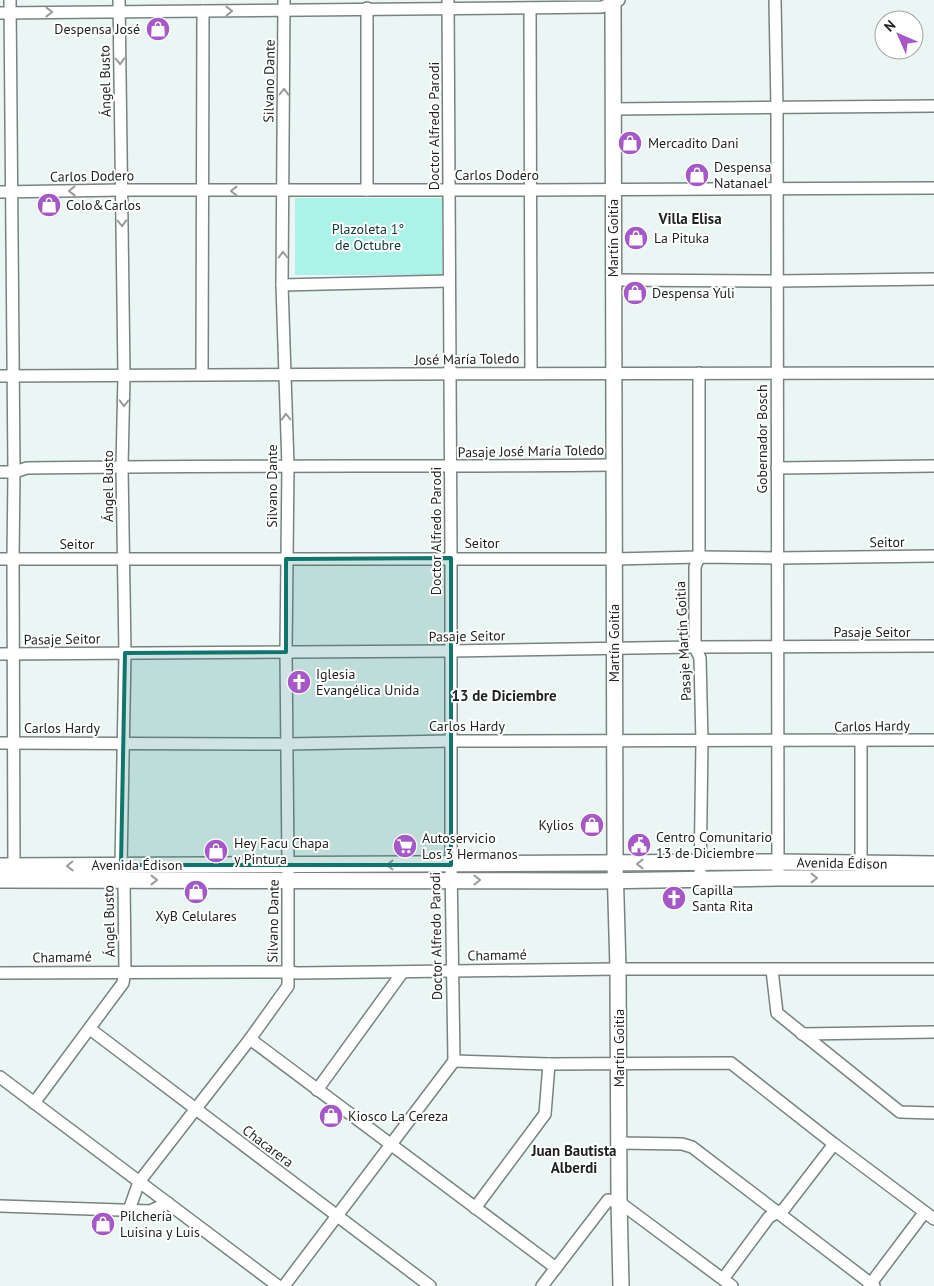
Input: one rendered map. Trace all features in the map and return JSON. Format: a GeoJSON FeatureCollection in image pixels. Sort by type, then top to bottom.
{"type":"FeatureCollection","features":[{"type":"Feature","properties":{"kind":"main road","name":"Martín Goitía"},"geometry":{"type":"LineString","coordinates":[[615,1],[613,109],[614,741],[621,1286]]}},
{"type":"Feature","properties":{"kind":"main road","name":"Avenida Édison"},"geometry":{"type":"LineString","coordinates":[[451,872],[615,864],[778,862],[934,864]]}},
{"type":"Feature","properties":{"kind":"main road","name":"Avenida Édison"},"geometry":{"type":"LineString","coordinates":[[7,873],[122,865],[288,872],[451,872],[616,880],[934,878]]}},
{"type":"Feature","properties":{"kind":"main road","name":"Avenida Édison"},"geometry":{"type":"LineString","coordinates":[[7,873],[124,880],[288,872]]}},
{"type":"Feature","properties":{"kind":"street"},"geometry":{"type":"LineString","coordinates":[[7,873],[14,743],[13,376],[6,192],[5,13],[10,0]]}},
{"type":"Feature","properties":{"kind":"street","name":"Ángel Busto"},"geometry":{"type":"LineString","coordinates":[[119,0],[124,376],[122,467],[125,653],[122,744],[124,971]]}},
{"type":"Feature","properties":{"kind":"street","name":"Gobernador Bosch"},"geometry":{"type":"LineString","coordinates":[[775,0],[777,108],[778,878]]}},
{"type":"Feature","properties":{"kind":"street"},"geometry":{"type":"LineString","coordinates":[[5,13],[203,11],[284,5],[367,8],[448,4],[530,8],[602,7],[615,1]]}},
{"type":"Feature","properties":{"kind":"street","name":"Doctor Alfredo Parodi"},"geometry":{"type":"LineString","coordinates":[[448,4],[451,970],[454,1061]]}},
{"type":"Feature","properties":{"kind":"street","name":"Silvano Dante"},"geometry":{"type":"LineString","coordinates":[[129,1210],[139,1182],[250,1039],[288,986],[286,559],[288,466],[282,285],[284,5]]}},
{"type":"Feature","properties":{"kind":"street"},"geometry":{"type":"LineString","coordinates":[[367,8],[367,190]]}},
{"type":"Feature","properties":{"kind":"street"},"geometry":{"type":"LineString","coordinates":[[530,8],[531,373]]}},
{"type":"Feature","properties":{"kind":"street"},"geometry":{"type":"LineString","coordinates":[[202,374],[203,11]]}},
{"type":"Feature","properties":{"kind":"street"},"geometry":{"type":"LineString","coordinates":[[613,109],[934,106]]}},
{"type":"Feature","properties":{"kind":"street","name":"Carlos Dodero"},"geometry":{"type":"LineString","coordinates":[[6,192],[934,188]]}},
{"type":"Feature","properties":{"kind":"street"},"geometry":{"type":"LineString","coordinates":[[613,280],[777,281],[934,279]]}},
{"type":"Feature","properties":{"kind":"street"},"geometry":{"type":"LineString","coordinates":[[282,285],[449,280]]}},
{"type":"Feature","properties":{"kind":"street","name":"Pasaje Martín Goitía"},"geometry":{"type":"LineString","coordinates":[[700,373],[700,556],[695,568],[695,646],[700,658],[702,742],[700,879]]}},
{"type":"Feature","properties":{"kind":"street","name":"José María Toledo"},"geometry":{"type":"LineString","coordinates":[[0,376],[934,373]]}},
{"type":"Feature","properties":{"kind":"street","name":"Pasaje José María Toledo"},"geometry":{"type":"LineString","coordinates":[[0,472],[14,472],[27,468],[613,465]]}},
{"type":"Feature","properties":{"kind":"street"},"geometry":{"type":"LineString","coordinates":[[777,468],[934,466]]}},
{"type":"Feature","properties":{"kind":"street","name":"Seitor"},"geometry":{"type":"LineString","coordinates":[[0,559],[614,559],[700,556],[777,558],[934,556]]}},
{"type":"Feature","properties":{"kind":"street","name":"Pasaje Seitor"},"geometry":{"type":"LineString","coordinates":[[0,654],[451,651],[695,646],[934,646]]}},
{"type":"Feature","properties":{"kind":"street","name":"Carlos Hardy"},"geometry":{"type":"LineString","coordinates":[[0,743],[286,744],[451,741],[702,742],[934,740]]}},
{"type":"Feature","properties":{"kind":"street"},"geometry":{"type":"LineString","coordinates":[[861,741],[861,878]]}},
{"type":"Feature","properties":{"kind":"street","name":"Chamamé"},"geometry":{"type":"LineString","coordinates":[[0,973],[124,971],[402,973],[451,970],[618,968],[772,970],[934,969]]}},
{"type":"Feature","properties":{"kind":"street"},"geometry":{"type":"LineString","coordinates":[[772,970],[777,1012],[900,1112],[934,1113]]}},
{"type":"Feature","properties":{"kind":"street"},"geometry":{"type":"LineString","coordinates":[[34,1103],[123,983],[124,971]]}},
{"type":"Feature","properties":{"kind":"street"},"geometry":{"type":"LineString","coordinates":[[317,1090],[402,973]]}},
{"type":"Feature","properties":{"kind":"street","name":"Chacarera"},"geometry":{"type":"LineString","coordinates":[[90,1029],[430,1286]]}},
{"type":"Feature","properties":{"kind":"street"},"geometry":{"type":"LineString","coordinates":[[802,1034],[934,1032]]}},
{"type":"Feature","properties":{"kind":"street"},"geometry":{"type":"LineString","coordinates":[[250,1039],[556,1268]]}},
{"type":"Feature","properties":{"kind":"street"},"geometry":{"type":"LineString","coordinates":[[284,1286],[454,1061],[549,1064],[731,1063],[929,1216],[871,1285],[692,1148],[682,1144],[619,1143]]}},
{"type":"Feature","properties":{"kind":"street"},"geometry":{"type":"LineString","coordinates":[[475,1208],[545,1114],[549,1064]]}},
{"type":"Feature","properties":{"kind":"street"},"geometry":{"type":"LineString","coordinates":[[0,1077],[278,1286]]}},
{"type":"Feature","properties":{"kind":"street"},"geometry":{"type":"LineString","coordinates":[[723,1279],[768,1217],[784,1209],[834,1144]]}},
{"type":"Feature","properties":{"kind":"street"},"geometry":{"type":"LineString","coordinates":[[542,1286],[608,1200],[619,1202],[732,1286]]}},
{"type":"Feature","properties":{"kind":"street"},"geometry":{"type":"LineString","coordinates":[[0,1206],[150,1211],[168,1204]]}},
{"type":"Feature","properties":{"kind":"highlighted area"},"geometry":{"type":"Polygon","coordinates":[[[451,558],[451,865],[121,865],[125,653],[286,652],[286,559],[451,558]]]}},
{"type":"Feature","properties":{"kind":"green space","name":"Plazoleta 1° de Octubre"},"geometry":{"type":"Polygon","coordinates":[[[295,198],[442,198],[442,275],[295,275],[295,198]]]}},
{"type":"Feature","properties":{"kind":"green space"},"geometry":{"type":"Polygon","coordinates":[[[466,870],[600,871],[600,876],[466,875],[466,870]]]}},
{"type":"Feature","properties":{"kind":"place","name":"Despensa José"},"geometry":{"type":"Point","coordinates":[158,29]}},
{"type":"Feature","properties":{"kind":"place","name":"Mercadito Dani"},"geometry":{"type":"Point","coordinates":[630,143]}},
{"type":"Feature","properties":{"kind":"place","name":"Despensa Natanael"},"geometry":{"type":"Point","coordinates":[697,175]}},
{"type":"Feature","properties":{"kind":"place","name":"Colo&Carlos"},"geometry":{"type":"Point","coordinates":[49,205]}},
{"type":"Feature","properties":{"kind":"place","name":"La Pituka"},"geometry":{"type":"Point","coordinates":[636,238]}},
{"type":"Feature","properties":{"kind":"place","name":"Despensa Yuli"},"geometry":{"type":"Point","coordinates":[635,293]}},
{"type":"Feature","properties":{"kind":"place","name":"Iglesia Evangélica Unida"},"geometry":{"type":"Point","coordinates":[299,682]}},
{"type":"Feature","properties":{"kind":"place","name":"Kylios"},"geometry":{"type":"Point","coordinates":[592,825]}},
{"type":"Feature","properties":{"kind":"place","name":"Centro Comunitario 13 de Diciembre"},"geometry":{"type":"Point","coordinates":[639,845]}},
{"type":"Feature","properties":{"kind":"place","name":"Autoservicio Los 3 Hermanos"},"geometry":{"type":"Point","coordinates":[405,846]}},
{"type":"Feature","properties":{"kind":"place","name":"Hey Facu Chapa y Pintura"},"geometry":{"type":"Point","coordinates":[216,851]}},
{"type":"Feature","properties":{"kind":"place","name":"XyB Celulares"},"geometry":{"type":"Point","coordinates":[196,892]}},
{"type":"Feature","properties":{"kind":"place","name":"Capilla Santa Rita"},"geometry":{"type":"Point","coordinates":[674,898]}},
{"type":"Feature","properties":{"kind":"place","name":"Kiosco La Cereza"},"geometry":{"type":"Point","coordinates":[331,1116]}},
{"type":"Feature","properties":{"kind":"place","name":"Pilchería Luisina y Luis"},"geometry":{"type":"Point","coordinates":[103,1224]}},
{"type":"Feature","properties":{"kind":"district","name":"Villa Elisa"},"geometry":{"type":"Point","coordinates":[690,219]}},
{"type":"Feature","properties":{"kind":"district","name":"13 de Diciembre"},"geometry":{"type":"Point","coordinates":[504,696]}},
{"type":"Feature","properties":{"kind":"district","name":"Juan Bautista Alberdi"},"geometry":{"type":"Point","coordinates":[574,1160]}}]}
